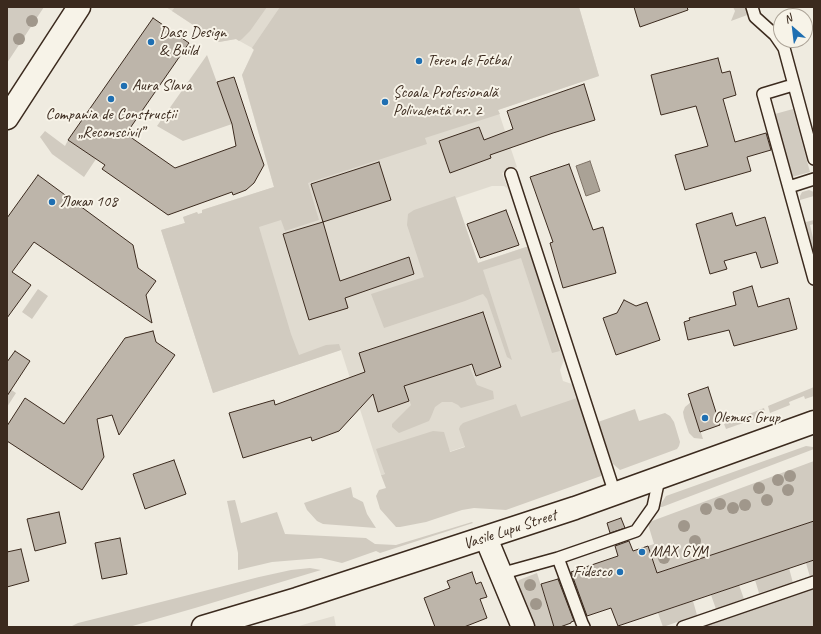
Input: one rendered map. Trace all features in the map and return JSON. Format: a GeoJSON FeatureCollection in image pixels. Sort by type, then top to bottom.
{"type":"FeatureCollection","features":[{"type":"Feature","properties":{"kind":"main road"},"geometry":{"type":"LineString","coordinates":[[7,118],[79,7]]}},
{"type":"Feature","properties":{"kind":"main road","name":"Vasile Lupu Street"},"geometry":{"type":"LineString","coordinates":[[203,627],[297,599],[486,538],[615,494],[814,422]]}},
{"type":"Feature","properties":{"kind":"main road"},"geometry":{"type":"LineString","coordinates":[[486,538],[523,627]]}},
{"type":"Feature","properties":{"kind":"lane"},"geometry":{"type":"LineString","coordinates":[[752,7],[755,17],[775,35],[784,48],[814,159]]}},
{"type":"Feature","properties":{"kind":"lane"},"geometry":{"type":"LineString","coordinates":[[793,85],[763,94],[812,266],[814,279]]}},
{"type":"Feature","properties":{"kind":"lane"},"geometry":{"type":"LineString","coordinates":[[511,174],[615,494]]}},
{"type":"Feature","properties":{"kind":"lane"},"geometry":{"type":"LineString","coordinates":[[789,187],[814,180]]}},
{"type":"Feature","properties":{"kind":"lane"},"geometry":{"type":"LineString","coordinates":[[500,574],[558,558],[636,530],[653,507],[659,478]]}},
{"type":"Feature","properties":{"kind":"lane"},"geometry":{"type":"LineString","coordinates":[[558,558],[584,627]]}},
{"type":"Feature","properties":{"kind":"lane"},"geometry":{"type":"LineString","coordinates":[[683,627],[814,582]]}},
{"type":"Feature","properties":{"kind":"shaded area"},"geometry":{"type":"Polygon","coordinates":[[[7,7],[44,7],[7,63],[7,7]]]}},
{"type":"Feature","properties":{"kind":"shaded area"},"geometry":{"type":"Polygon","coordinates":[[[166,7],[579,7],[599,76],[498,110],[517,167],[502,173],[508,189],[504,186],[492,186],[456,198],[478,263],[528,247],[564,360],[560,370],[563,381],[572,384],[581,407],[381,475],[341,350],[213,393],[161,230],[185,223],[183,217],[197,212],[198,214],[202,213],[202,210],[274,187],[242,75],[254,49],[236,39],[219,42],[166,7]]]}},
{"type":"Feature","properties":{"kind":"shaded area"},"geometry":{"type":"Polygon","coordinates":[[[175,7],[267,7],[250,31],[242,39],[239,41],[236,39],[219,42],[172,11],[175,7]]]}},
{"type":"Feature","properties":{"kind":"shaded area","name":"Școala Profesională Polivalentă nr. 2"},"geometry":{"type":"Polygon","coordinates":[[[280,7],[579,7],[599,76],[498,110],[500,114],[425,138],[427,144],[308,183],[319,220],[285,231],[281,220],[259,227],[291,334],[299,355],[326,345],[339,344],[341,350],[213,393],[161,230],[185,223],[183,217],[197,212],[198,214],[202,213],[202,210],[274,187],[242,75],[254,50],[252,48],[280,7]]]}},
{"type":"Feature","properties":{"kind":"shaded area"},"geometry":{"type":"Polygon","coordinates":[[[733,7],[747,7],[750,14],[731,21],[735,11],[733,7]]]}},
{"type":"Feature","properties":{"kind":"shaded area"},"geometry":{"type":"Polygon","coordinates":[[[207,55],[232,124],[183,141],[157,126],[207,55]]]}},
{"type":"Feature","properties":{"kind":"shaded area"},"geometry":{"type":"Polygon","coordinates":[[[793,109],[810,172],[792,177],[775,114],[793,109]]]}},
{"type":"Feature","properties":{"kind":"shaded area"},"geometry":{"type":"Polygon","coordinates":[[[45,131],[65,146],[68,140],[96,159],[84,177],[52,154],[40,137],[45,131]]]}},
{"type":"Feature","properties":{"kind":"shaded area"},"geometry":{"type":"Polygon","coordinates":[[[590,161],[600,191],[586,196],[576,166],[590,161]]]}},
{"type":"Feature","properties":{"kind":"shaded area"},"geometry":{"type":"Polygon","coordinates":[[[809,190],[814,192],[814,196],[800,200],[802,192],[809,190]]]}},
{"type":"Feature","properties":{"kind":"shaded area"},"geometry":{"type":"Polygon","coordinates":[[[455,196],[478,263],[528,247],[560,351],[552,353],[521,258],[483,270],[512,360],[507,357],[487,299],[483,294],[384,328],[371,294],[424,277],[407,225],[408,214],[414,210],[455,196]]]}},
{"type":"Feature","properties":{"kind":"shaded area"},"geometry":{"type":"Polygon","coordinates":[[[814,220],[814,224],[810,225],[814,242],[814,252],[807,233],[806,222],[814,220]]]}},
{"type":"Feature","properties":{"kind":"shaded area"},"geometry":{"type":"Polygon","coordinates":[[[38,289],[48,296],[32,319],[22,312],[38,289]]]}},
{"type":"Feature","properties":{"kind":"shaded area"},"geometry":{"type":"Polygon","coordinates":[[[469,365],[477,385],[493,391],[494,399],[461,408],[452,402],[442,402],[435,407],[429,421],[399,433],[392,427],[392,424],[411,405],[404,386],[469,365]]]}},
{"type":"Feature","properties":{"kind":"shaded area"},"geometry":{"type":"Polygon","coordinates":[[[7,387],[16,393],[7,407],[7,387]]]}},
{"type":"Feature","properties":{"kind":"shaded area"},"geometry":{"type":"Polygon","coordinates":[[[814,387],[814,396],[805,399],[804,396],[789,402],[790,405],[770,413],[768,406],[814,387]]]}},
{"type":"Feature","properties":{"kind":"shaded area"},"geometry":{"type":"Polygon","coordinates":[[[577,398],[601,469],[601,476],[506,510],[474,508],[462,510],[426,522],[400,527],[396,527],[380,509],[376,496],[379,490],[386,488],[381,475],[385,474],[376,449],[433,431],[444,432],[450,452],[465,447],[459,429],[463,423],[516,404],[521,417],[577,398]]]}},
{"type":"Feature","properties":{"kind":"shaded area"},"geometry":{"type":"Polygon","coordinates":[[[691,402],[703,439],[694,438],[689,433],[684,418],[683,412],[685,407],[691,402]]]}},
{"type":"Feature","properties":{"kind":"shaded area"},"geometry":{"type":"Polygon","coordinates":[[[764,408],[766,415],[726,429],[724,424],[764,408]]]}},
{"type":"Feature","properties":{"kind":"shaded area"},"geometry":{"type":"Polygon","coordinates":[[[635,409],[639,421],[665,413],[670,416],[674,422],[680,442],[677,449],[620,470],[613,464],[598,422],[635,409]]]}},
{"type":"Feature","properties":{"kind":"shaded area"},"geometry":{"type":"Polygon","coordinates":[[[806,446],[813,447],[814,449],[659,507],[666,496],[806,446]]]}},
{"type":"Feature","properties":{"kind":"shaded area"},"geometry":{"type":"Polygon","coordinates":[[[814,461],[814,521],[657,573],[648,546],[654,544],[648,524],[652,521],[814,461]]]}},
{"type":"Feature","properties":{"kind":"shaded area"},"geometry":{"type":"Polygon","coordinates":[[[351,487],[353,497],[363,502],[367,514],[376,528],[323,524],[317,521],[307,510],[304,503],[351,487]]]}},
{"type":"Feature","properties":{"kind":"shaded area"},"geometry":{"type":"Polygon","coordinates":[[[235,500],[241,523],[277,512],[285,534],[366,538],[375,544],[396,545],[472,522],[473,523],[380,553],[376,551],[342,563],[321,558],[272,562],[238,570],[238,553],[227,501],[235,500]]]}},
{"type":"Feature","properties":{"kind":"shaded area"},"geometry":{"type":"Polygon","coordinates":[[[814,560],[814,576],[810,577],[806,563],[814,560]]]}},
{"type":"Feature","properties":{"kind":"shaded area"},"geometry":{"type":"Polygon","coordinates":[[[310,568],[321,570],[129,627],[70,627],[78,623],[259,577],[291,570],[310,568]]]}},
{"type":"Feature","properties":{"kind":"shaded area"},"geometry":{"type":"Polygon","coordinates":[[[789,568],[793,583],[759,593],[755,580],[789,568]]]}},
{"type":"Feature","properties":{"kind":"shaded area"},"geometry":{"type":"Polygon","coordinates":[[[537,573],[554,627],[532,627],[516,587],[519,580],[537,573]]]}},
{"type":"Feature","properties":{"kind":"shaded area"},"geometry":{"type":"Polygon","coordinates":[[[739,585],[744,599],[716,609],[711,595],[739,585]]]}},
{"type":"Feature","properties":{"kind":"shaded area"},"geometry":{"type":"Polygon","coordinates":[[[814,588],[814,627],[700,627],[774,601],[814,588]]]}},
{"type":"Feature","properties":{"kind":"shaded area"},"geometry":{"type":"Polygon","coordinates":[[[693,601],[697,615],[663,627],[658,613],[693,601]]]}},
{"type":"Feature","properties":{"kind":"shaded area"},"geometry":{"type":"Polygon","coordinates":[[[334,616],[336,627],[296,627],[309,623],[334,616]]]}},
{"type":"Feature","properties":{"kind":"building"},"geometry":{"type":"Polygon","coordinates":[[[634,7],[687,7],[688,10],[640,27],[634,7]]]}},
{"type":"Feature","properties":{"kind":"building"},"geometry":{"type":"Polygon","coordinates":[[[153,18],[189,43],[126,134],[175,168],[236,146],[232,124],[217,82],[234,77],[264,165],[254,183],[246,190],[233,195],[232,192],[168,215],[102,169],[105,165],[68,140],[153,18]]]}},
{"type":"Feature","properties":{"kind":"building"},"geometry":{"type":"Polygon","coordinates":[[[718,58],[722,73],[730,71],[736,95],[723,99],[735,142],[766,133],[771,150],[747,157],[751,171],[685,190],[675,155],[708,146],[696,106],[661,115],[651,75],[718,58]]]}},
{"type":"Feature","properties":{"kind":"building"},"geometry":{"type":"Polygon","coordinates":[[[584,84],[595,120],[490,155],[491,158],[450,173],[439,141],[479,127],[484,140],[513,129],[507,111],[584,84]]]}},
{"type":"Feature","properties":{"kind":"building"},"geometry":{"type":"Polygon","coordinates":[[[379,162],[391,200],[323,222],[311,184],[379,162]]]}},
{"type":"Feature","properties":{"kind":"building"},"geometry":{"type":"Polygon","coordinates":[[[569,164],[593,230],[603,227],[616,273],[563,288],[550,243],[553,242],[530,177],[569,164]]]}},
{"type":"Feature","properties":{"kind":"building"},"geometry":{"type":"Polygon","coordinates":[[[38,175],[133,245],[138,268],[156,281],[146,295],[152,323],[34,242],[12,272],[31,285],[7,318],[7,218],[38,175]]]}},
{"type":"Feature","properties":{"kind":"building"},"geometry":{"type":"Polygon","coordinates":[[[506,210],[519,245],[480,258],[467,224],[506,210]]]}},
{"type":"Feature","properties":{"kind":"building"},"geometry":{"type":"Polygon","coordinates":[[[732,213],[736,226],[765,217],[778,263],[761,268],[756,252],[724,261],[727,269],[710,274],[696,224],[732,213]]]}},
{"type":"Feature","properties":{"kind":"building"},"geometry":{"type":"Polygon","coordinates":[[[323,222],[340,281],[409,257],[414,274],[345,298],[348,308],[309,320],[283,234],[323,222]]]}},
{"type":"Feature","properties":{"kind":"building"},"geometry":{"type":"Polygon","coordinates":[[[752,286],[758,307],[789,298],[797,329],[734,346],[729,330],[688,340],[684,322],[690,320],[689,318],[736,305],[733,292],[752,286]]]}},
{"type":"Feature","properties":{"kind":"building"},"geometry":{"type":"Polygon","coordinates":[[[624,300],[636,306],[647,302],[660,340],[616,355],[603,318],[617,313],[624,300]]]}},
{"type":"Feature","properties":{"kind":"building"},"geometry":{"type":"Polygon","coordinates":[[[483,312],[501,367],[476,376],[472,364],[404,386],[409,401],[378,412],[373,394],[339,431],[312,441],[311,437],[243,458],[229,413],[274,400],[275,405],[365,372],[359,353],[483,312]]]}},
{"type":"Feature","properties":{"kind":"building"},"geometry":{"type":"Polygon","coordinates":[[[153,331],[156,342],[175,355],[119,435],[112,415],[97,419],[104,457],[82,490],[7,441],[7,426],[25,398],[64,424],[125,338],[153,331]]]}},
{"type":"Feature","properties":{"kind":"building"},"geometry":{"type":"Polygon","coordinates":[[[15,351],[30,361],[7,396],[7,362],[15,351]]]}},
{"type":"Feature","properties":{"kind":"building"},"geometry":{"type":"Polygon","coordinates":[[[708,387],[720,425],[700,432],[688,394],[708,387]]]}},
{"type":"Feature","properties":{"kind":"building"},"geometry":{"type":"Polygon","coordinates":[[[174,460],[186,494],[145,509],[133,474],[174,460]]]}},
{"type":"Feature","properties":{"kind":"building"},"geometry":{"type":"Polygon","coordinates":[[[59,512],[66,543],[35,551],[27,519],[59,512]]]}},
{"type":"Feature","properties":{"kind":"building"},"geometry":{"type":"Polygon","coordinates":[[[621,518],[625,528],[610,533],[607,523],[621,518]]]}},
{"type":"Feature","properties":{"kind":"building"},"geometry":{"type":"Polygon","coordinates":[[[814,521],[814,560],[618,626],[611,608],[587,616],[571,572],[618,556],[615,546],[629,541],[633,551],[648,546],[657,573],[814,521]]]}},
{"type":"Feature","properties":{"kind":"building"},"geometry":{"type":"Polygon","coordinates":[[[120,538],[127,574],[102,579],[95,543],[120,538]]]}},
{"type":"Feature","properties":{"kind":"building"},"geometry":{"type":"Polygon","coordinates":[[[21,549],[29,581],[7,587],[7,552],[21,549]]]}},
{"type":"Feature","properties":{"kind":"building"},"geometry":{"type":"Polygon","coordinates":[[[472,572],[476,584],[481,582],[487,597],[480,599],[487,618],[464,627],[435,627],[424,598],[450,588],[447,581],[472,572]]]}},
{"type":"Feature","properties":{"kind":"building"},"geometry":{"type":"Polygon","coordinates":[[[558,579],[574,621],[560,627],[554,627],[541,584],[558,579]]]}},
{"type":"Feature","properties":{"kind":"place","name":"Dasc Design & Build"},"geometry":{"type":"Point","coordinates":[151,42]}},
{"type":"Feature","properties":{"kind":"place","name":"Teren de Fotbal"},"geometry":{"type":"Point","coordinates":[419,61]}},
{"type":"Feature","properties":{"kind":"place","name":"Aura Slava"},"geometry":{"type":"Point","coordinates":[124,86]}},
{"type":"Feature","properties":{"kind":"place","name":"Compania de Construcții „Reconscivil”"},"geometry":{"type":"Point","coordinates":[111,99]}},
{"type":"Feature","properties":{"kind":"place","name":"Școala Profesională Polivalentă nr. 2"},"geometry":{"type":"Point","coordinates":[385,102]}},
{"type":"Feature","properties":{"kind":"place","name":"Локал 108"},"geometry":{"type":"Point","coordinates":[52,202]}},
{"type":"Feature","properties":{"kind":"place","name":"Olemus Grup"},"geometry":{"type":"Point","coordinates":[705,418]}},
{"type":"Feature","properties":{"kind":"place","name":"MAX GYM"},"geometry":{"type":"Point","coordinates":[642,552]}},
{"type":"Feature","properties":{"kind":"place","name":"Fidesco"},"geometry":{"type":"Point","coordinates":[620,572]}}]}
